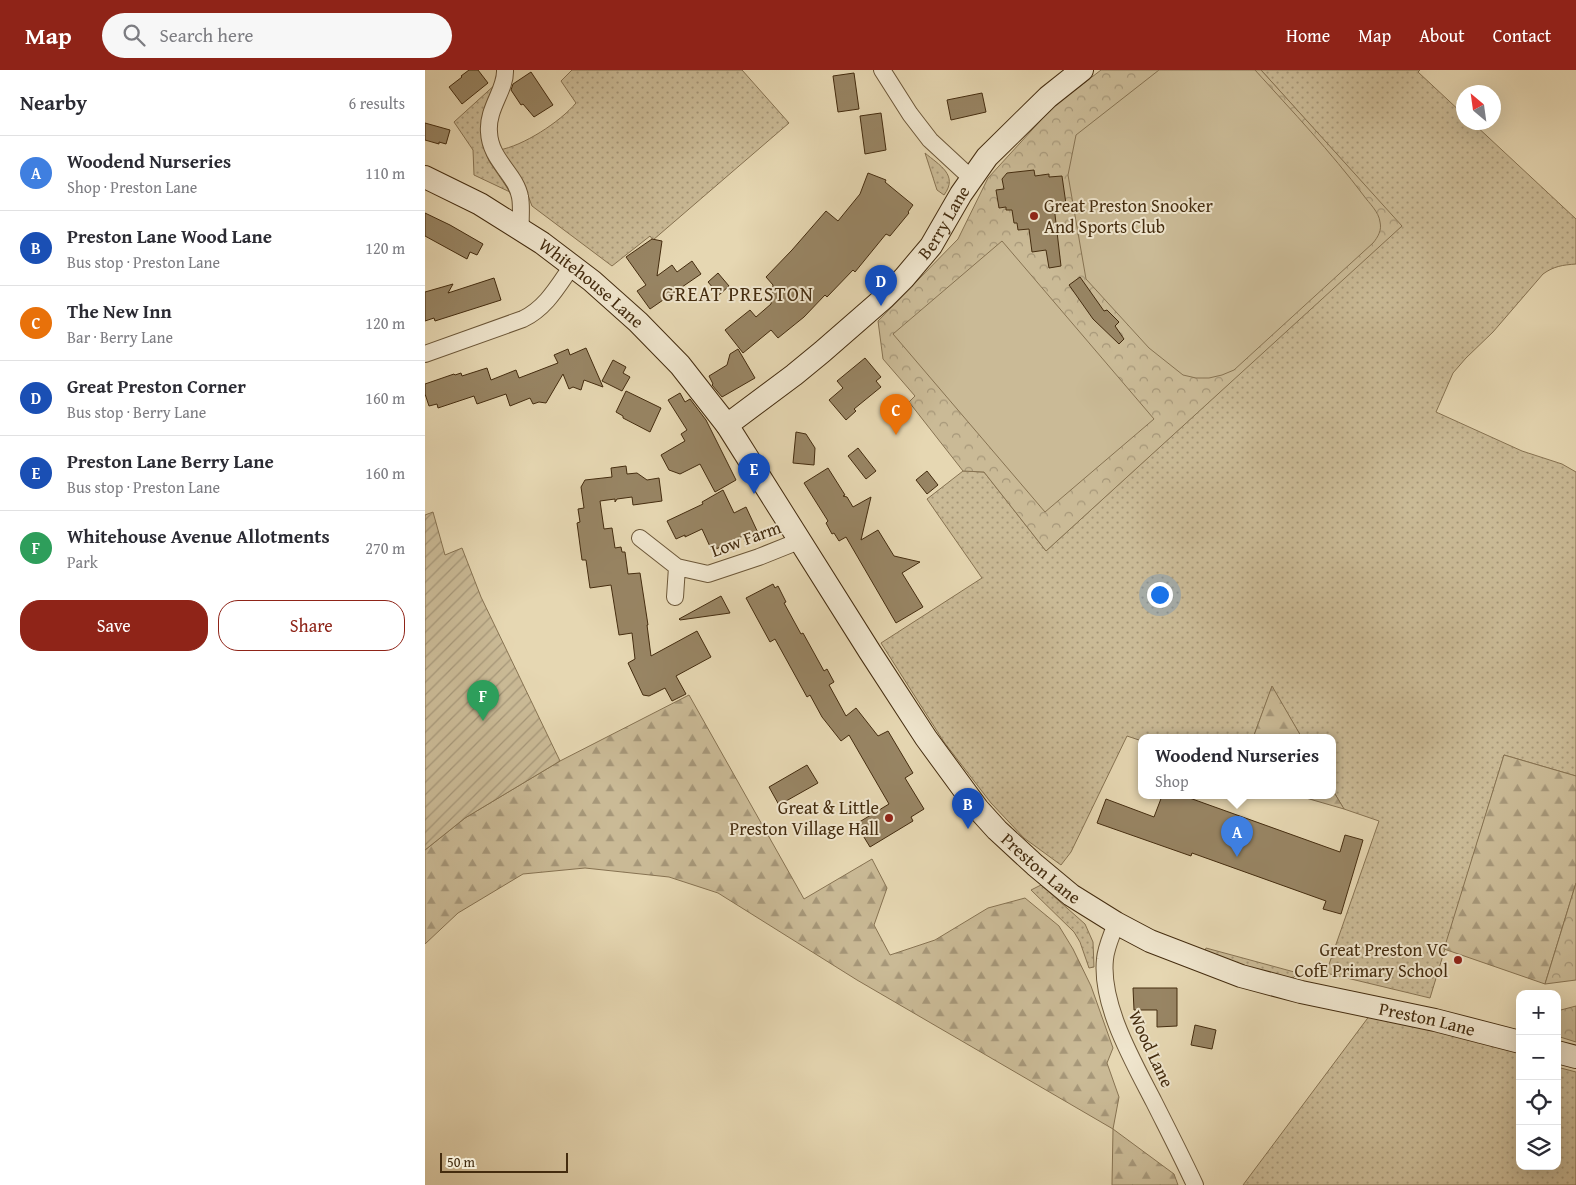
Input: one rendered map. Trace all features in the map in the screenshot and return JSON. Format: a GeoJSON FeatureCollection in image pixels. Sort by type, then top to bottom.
{"type":"FeatureCollection","features":[{"type":"Feature","properties":{"kind":"street"},"geometry":{"type":"LineString","coordinates":[[505,70],[504,81],[489,118],[489,133],[493,151],[513,182],[520,197],[521,228]]}},
{"type":"Feature","properties":{"kind":"street"},"geometry":{"type":"LineString","coordinates":[[882,70],[910,114],[930,140],[971,178]]}},
{"type":"Feature","properties":{"kind":"street","name":"Berry Lane"},"geometry":{"type":"LineString","coordinates":[[727,424],[794,375],[884,298],[931,246],[971,178],[987,157],[1048,97],[1082,70]]}},
{"type":"Feature","properties":{"kind":"street","name":"Whitehouse Lane"},"geometry":{"type":"LineString","coordinates":[[425,177],[480,204],[521,228],[592,281],[638,322],[680,365],[727,424]]}},
{"type":"Feature","properties":{"kind":"street"},"geometry":{"type":"LineString","coordinates":[[425,354],[533,314],[548,300],[572,266]]}},
{"type":"Feature","properties":{"kind":"street","name":"Preston Lane"},"geometry":{"type":"LineString","coordinates":[[727,424],[799,541],[927,738],[978,809],[997,830],[1071,895],[1116,923],[1150,941],[1241,976],[1301,992],[1435,1020],[1516,1041]]}},
{"type":"Feature","properties":{"kind":"street","name":"Low Farm"},"geometry":{"type":"LineString","coordinates":[[639,538],[677,567],[708,574],[799,541]]}},
{"type":"Feature","properties":{"kind":"street"},"geometry":{"type":"LineString","coordinates":[[675,597],[677,567]]}},
{"type":"Feature","properties":{"kind":"street","name":"Wood Lane"},"geometry":{"type":"LineString","coordinates":[[1116,923],[1105,959],[1105,979],[1110,1006],[1117,1027],[1134,1064],[1195,1185]]}},
{"type":"Feature","properties":{"kind":"street"},"geometry":{"type":"LineString","coordinates":[[1561,1053],[1576,1057]]}},
{"type":"Feature","properties":{"kind":"green space"},"geometry":{"type":"Polygon","coordinates":[[[572,70],[742,70],[789,123],[653,240],[650,236],[612,266],[532,206],[527,193],[499,150],[519,144],[541,132],[561,118],[576,103],[561,81],[572,70]]]}},
{"type":"Feature","properties":{"kind":"green space"},"geometry":{"type":"Polygon","coordinates":[[[1101,70],[1261,70],[1402,226],[1046,551],[984,472],[963,471],[909,402],[915,396],[883,359],[878,321],[958,239],[988,178],[1053,107],[1101,70]]]}},
{"type":"Feature","properties":{"kind":"green space"},"geometry":{"type":"Polygon","coordinates":[[[1159,70],[1255,70],[1338,164],[1374,208],[1380,222],[1379,233],[1373,243],[1234,370],[1209,378],[1183,375],[1149,348],[1086,279],[1068,175],[1076,135],[1159,70]]]}},
{"type":"Feature","properties":{"kind":"green space"},"geometry":{"type":"Polygon","coordinates":[[[1261,70],[1420,70],[1418,72],[1456,107],[1456,130],[1481,130],[1576,219],[1576,264],[1559,266],[1543,274],[1493,332],[1453,373],[1436,412],[1522,451],[1562,464],[1576,472],[1576,776],[1504,755],[1430,998],[1326,973],[1379,821],[1344,809],[1336,796],[1336,734],[1300,734],[1272,687],[1254,734],[1138,734],[1138,740],[1127,736],[1071,852],[1061,865],[1024,838],[991,803],[944,742],[881,643],[982,578],[927,499],[963,471],[984,472],[1046,551],[1401,226],[1261,70]]]}},
{"type":"Feature","properties":{"kind":"green space"},"geometry":{"type":"Polygon","coordinates":[[[498,82],[483,145],[489,161],[510,192],[474,175],[473,150],[454,122],[498,82]]]}},
{"type":"Feature","properties":{"kind":"green space"},"geometry":{"type":"Polygon","coordinates":[[[925,153],[941,166],[948,176],[948,188],[944,195],[937,190],[925,153]]]}},
{"type":"Feature","properties":{"kind":"green space"},"geometry":{"type":"Polygon","coordinates":[[[1002,241],[1154,419],[1045,512],[893,334],[1002,241]]]}},
{"type":"Feature","properties":{"kind":"green space"},"geometry":{"type":"Polygon","coordinates":[[[433,512],[445,555],[462,548],[481,597],[560,761],[465,818],[425,850],[425,515],[433,512]]]}},
{"type":"Feature","properties":{"kind":"green space"},"geometry":{"type":"Polygon","coordinates":[[[1272,686],[1300,734],[1254,734],[1272,686]]]}},
{"type":"Feature","properties":{"kind":"green space"},"geometry":{"type":"Polygon","coordinates":[[[689,695],[804,899],[872,859],[887,888],[874,925],[890,955],[935,940],[988,908],[1025,898],[1059,926],[1073,949],[1091,986],[1113,1048],[1107,1063],[1119,1097],[1113,1129],[857,980],[718,893],[669,877],[585,868],[523,874],[458,913],[425,944],[425,850],[465,818],[560,761],[689,695]]]}},
{"type":"Feature","properties":{"kind":"green space"},"geometry":{"type":"Polygon","coordinates":[[[1504,755],[1576,776],[1576,883],[1545,984],[1444,949],[1504,755]]]}},
{"type":"Feature","properties":{"kind":"green space"},"geometry":{"type":"Polygon","coordinates":[[[1336,796],[1344,809],[1309,799],[1336,799],[1336,796]]]}},
{"type":"Feature","properties":{"kind":"green space"},"geometry":{"type":"Polygon","coordinates":[[[1576,883],[1576,980],[1545,984],[1576,883]]]}},
{"type":"Feature","properties":{"kind":"green space"},"geometry":{"type":"Polygon","coordinates":[[[1041,885],[1085,924],[1093,942],[1094,967],[1089,968],[1080,942],[1074,932],[1031,890],[1041,885]]]}},
{"type":"Feature","properties":{"kind":"green space"},"geometry":{"type":"Polygon","coordinates":[[[1206,948],[1298,973],[1290,981],[1273,977],[1205,951],[1206,948]]]}},
{"type":"Feature","properties":{"kind":"green space"},"geometry":{"type":"Polygon","coordinates":[[[1576,1006],[1576,1042],[1561,1037],[1561,1010],[1576,1006]]]}},
{"type":"Feature","properties":{"kind":"green space"},"geometry":{"type":"Polygon","coordinates":[[[1370,1015],[1516,1051],[1516,1170],[1561,1170],[1561,1068],[1576,1072],[1576,1185],[1243,1185],[1370,1015]]]}},
{"type":"Feature","properties":{"kind":"green space"},"geometry":{"type":"Polygon","coordinates":[[[1113,1129],[1174,1174],[1178,1185],[1112,1185],[1113,1129]]]}},
{"type":"Feature","properties":{"kind":"building"},"geometry":{"type":"Polygon","coordinates":[[[469,70],[478,70],[488,83],[462,104],[449,87],[469,70]]]}},
{"type":"Feature","properties":{"kind":"building"},"geometry":{"type":"Polygon","coordinates":[[[531,72],[553,105],[534,117],[523,104],[521,105],[511,90],[513,84],[531,72]]]}},
{"type":"Feature","properties":{"kind":"building"},"geometry":{"type":"Polygon","coordinates":[[[854,73],[859,109],[838,112],[833,76],[854,73]]]}},
{"type":"Feature","properties":{"kind":"building"},"geometry":{"type":"Polygon","coordinates":[[[982,93],[986,112],[951,120],[947,100],[982,93]]]}},
{"type":"Feature","properties":{"kind":"building"},"geometry":{"type":"Polygon","coordinates":[[[881,113],[886,150],[865,154],[860,116],[881,113]]]}},
{"type":"Feature","properties":{"kind":"building"},"geometry":{"type":"Polygon","coordinates":[[[425,123],[450,130],[446,144],[425,140],[425,123]]]}},
{"type":"Feature","properties":{"kind":"building","name":"Great Preston Snooker And Sports Club"},"geometry":{"type":"Polygon","coordinates":[[[1034,170],[1035,176],[1049,174],[1049,177],[1062,176],[1066,204],[1054,206],[1061,266],[1049,268],[1046,250],[1032,252],[1029,229],[1018,230],[1017,223],[1014,223],[1012,210],[1006,210],[1006,207],[999,208],[996,190],[1004,189],[1002,179],[1007,173],[1034,170]]]}},
{"type":"Feature","properties":{"kind":"building"},"geometry":{"type":"Polygon","coordinates":[[[868,173],[886,180],[885,182],[913,205],[909,213],[890,236],[886,234],[855,272],[853,270],[804,317],[778,338],[771,330],[743,353],[725,330],[750,310],[756,317],[771,304],[773,285],[766,277],[826,211],[838,221],[860,194],[868,173]]]}},
{"type":"Feature","properties":{"kind":"building"},"geometry":{"type":"Polygon","coordinates":[[[425,213],[483,244],[477,255],[470,252],[467,259],[425,236],[425,213]]]}},
{"type":"Feature","properties":{"kind":"building"},"geometry":{"type":"Polygon","coordinates":[[[652,239],[662,241],[657,276],[672,265],[677,272],[692,261],[701,274],[650,309],[637,291],[646,285],[626,257],[652,239]]]}},
{"type":"Feature","properties":{"kind":"building"},"geometry":{"type":"Polygon","coordinates":[[[718,273],[729,286],[719,295],[708,282],[718,273]]]}},
{"type":"Feature","properties":{"kind":"building"},"geometry":{"type":"Polygon","coordinates":[[[1080,277],[1104,311],[1107,310],[1119,322],[1115,326],[1124,339],[1119,344],[1093,319],[1069,285],[1080,277]]]}},
{"type":"Feature","properties":{"kind":"building"},"geometry":{"type":"Polygon","coordinates":[[[494,278],[501,300],[435,321],[434,318],[425,321],[425,292],[453,284],[448,293],[494,278]]]}},
{"type":"Feature","properties":{"kind":"building"},"geometry":{"type":"Polygon","coordinates":[[[586,348],[603,387],[584,380],[581,390],[573,387],[569,389],[563,374],[546,403],[539,402],[533,404],[530,398],[510,406],[506,394],[477,404],[474,396],[438,408],[437,404],[429,406],[425,394],[425,384],[454,374],[461,373],[462,376],[487,368],[491,380],[516,370],[519,378],[558,363],[554,355],[568,349],[570,355],[586,348]]]}},
{"type":"Feature","properties":{"kind":"building"},"geometry":{"type":"Polygon","coordinates":[[[738,349],[755,378],[722,397],[712,385],[709,376],[727,365],[730,354],[738,349]]]}},
{"type":"Feature","properties":{"kind":"building"},"geometry":{"type":"Polygon","coordinates":[[[865,358],[881,377],[876,381],[881,387],[854,409],[856,411],[846,420],[829,400],[843,388],[837,381],[865,358]]]}},
{"type":"Feature","properties":{"kind":"building"},"geometry":{"type":"Polygon","coordinates":[[[613,360],[626,367],[623,373],[630,377],[622,391],[602,381],[613,360]]]}},
{"type":"Feature","properties":{"kind":"building"},"geometry":{"type":"Polygon","coordinates":[[[626,391],[661,408],[650,432],[623,418],[623,416],[616,412],[626,391]]]}},
{"type":"Feature","properties":{"kind":"building"},"geometry":{"type":"Polygon","coordinates":[[[680,393],[685,402],[690,399],[706,420],[736,480],[715,492],[700,464],[680,474],[669,470],[661,455],[685,441],[681,434],[687,430],[668,400],[680,393]]]}},
{"type":"Feature","properties":{"kind":"building"},"geometry":{"type":"Polygon","coordinates":[[[796,432],[806,434],[815,448],[814,465],[793,463],[796,432]]]}},
{"type":"Feature","properties":{"kind":"building"},"geometry":{"type":"Polygon","coordinates":[[[858,448],[876,471],[866,479],[848,456],[858,448]]]}},
{"type":"Feature","properties":{"kind":"building"},"geometry":{"type":"Polygon","coordinates":[[[626,466],[627,474],[637,473],[647,480],[659,478],[662,501],[633,505],[632,497],[617,499],[615,502],[615,499],[600,501],[604,529],[612,528],[615,548],[621,547],[622,552],[625,552],[628,574],[640,573],[651,656],[697,631],[711,657],[676,676],[686,694],[672,701],[665,688],[649,696],[643,695],[628,663],[635,659],[632,633],[619,635],[611,585],[590,588],[586,560],[582,560],[577,523],[580,522],[578,509],[584,508],[581,487],[585,480],[612,477],[611,468],[626,466]]]}},
{"type":"Feature","properties":{"kind":"building"},"geometry":{"type":"Polygon","coordinates":[[[828,468],[845,495],[843,496],[847,497],[853,507],[871,497],[861,540],[878,530],[894,556],[920,562],[902,573],[923,607],[896,623],[846,537],[839,541],[834,533],[832,534],[826,523],[828,521],[804,483],[828,468]]]}},
{"type":"Feature","properties":{"kind":"building"},"geometry":{"type":"Polygon","coordinates":[[[927,471],[938,485],[927,494],[916,480],[927,471]]]}},
{"type":"Feature","properties":{"kind":"building"},"geometry":{"type":"Polygon","coordinates":[[[723,490],[734,513],[746,507],[759,535],[745,542],[743,536],[712,551],[702,529],[676,539],[667,521],[703,504],[702,502],[723,490]]]}},
{"type":"Feature","properties":{"kind":"building"},"geometry":{"type":"Polygon","coordinates":[[[773,584],[775,588],[778,586],[786,602],[784,603],[824,671],[827,669],[834,682],[829,685],[846,716],[856,708],[878,736],[888,731],[913,773],[905,778],[924,809],[911,817],[913,821],[870,847],[856,824],[889,804],[849,735],[841,741],[822,717],[810,695],[807,697],[775,639],[770,642],[746,598],[773,584]]]}},
{"type":"Feature","properties":{"kind":"building"},"geometry":{"type":"Polygon","coordinates":[[[721,596],[730,613],[679,619],[721,596]]]}},
{"type":"Feature","properties":{"kind":"building"},"geometry":{"type":"Polygon","coordinates":[[[807,765],[818,783],[779,805],[769,787],[807,765]]]}},
{"type":"Feature","properties":{"kind":"building"},"geometry":{"type":"Polygon","coordinates":[[[1106,799],[1154,817],[1161,799],[1192,799],[1340,852],[1345,835],[1363,840],[1341,914],[1323,909],[1326,901],[1192,853],[1191,856],[1097,823],[1106,799]]]}},
{"type":"Feature","properties":{"kind":"building"},"geometry":{"type":"Polygon","coordinates":[[[1133,988],[1177,988],[1177,1026],[1157,1027],[1157,1010],[1134,1010],[1133,988]]]}},
{"type":"Feature","properties":{"kind":"building"},"geometry":{"type":"Polygon","coordinates":[[[1195,1025],[1216,1030],[1212,1049],[1191,1045],[1195,1025]]]}},
{"type":"Feature","properties":{"kind":"place","name":"Great Preston Snooker And Sports Club"},"geometry":{"type":"Point","coordinates":[1034,216]}},
{"type":"Feature","properties":{"kind":"place","name":"Great Preston Corner"},"geometry":{"type":"Point","coordinates":[881,306]}},
{"type":"Feature","properties":{"kind":"place","name":"The New Inn"},"geometry":{"type":"Point","coordinates":[896,435]}},
{"type":"Feature","properties":{"kind":"place","name":"Preston Lane Berry Lane"},"geometry":{"type":"Point","coordinates":[754,494]}},
{"type":"Feature","properties":{"kind":"place","name":"Whitehouse Avenue Allotments"},"geometry":{"type":"Point","coordinates":[483,721]}},
{"type":"Feature","properties":{"kind":"place","name":"Great & Little Preston Village Hall"},"geometry":{"type":"Point","coordinates":[889,818]}},
{"type":"Feature","properties":{"kind":"place","name":"Preston Lane Wood Lane"},"geometry":{"type":"Point","coordinates":[968,829]}},
{"type":"Feature","properties":{"kind":"place","name":"Woodend Nurseries"},"geometry":{"type":"Point","coordinates":[1237,857]}},
{"type":"Feature","properties":{"kind":"place","name":"Great Preston VC CofE Primary School"},"geometry":{"type":"Point","coordinates":[1458,960]}},
{"type":"Feature","properties":{"kind":"district","name":"GREAT PRESTON"},"geometry":{"type":"Point","coordinates":[738,294]}}]}
